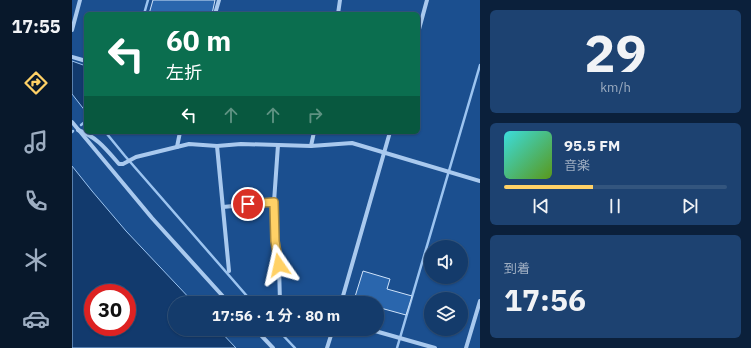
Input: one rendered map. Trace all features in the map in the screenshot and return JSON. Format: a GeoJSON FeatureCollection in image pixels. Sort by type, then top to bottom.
{"type":"FeatureCollection","features":[{"type":"Feature","properties":{"kind":"street"},"geometry":{"type":"LineString","coordinates":[[72,30],[80,0]]}},
{"type":"Feature","properties":{"kind":"street"},"geometry":{"type":"LineString","coordinates":[[216,12],[219,0]]}},
{"type":"Feature","properties":{"kind":"street"},"geometry":{"type":"LineString","coordinates":[[338,12],[340,0]]}},
{"type":"Feature","properties":{"kind":"street"},"geometry":{"type":"LineString","coordinates":[[420,26],[427,0]]}},
{"type":"Feature","properties":{"kind":"street"},"geometry":{"type":"LineString","coordinates":[[72,56],[84,60]]}},
{"type":"Feature","properties":{"kind":"street"},"geometry":{"type":"LineString","coordinates":[[72,122],[152,218],[223,296]]}},
{"type":"Feature","properties":{"kind":"street"},"geometry":{"type":"LineString","coordinates":[[78,130],[84,132]]}},
{"type":"Feature","properties":{"kind":"street"},"geometry":{"type":"LineString","coordinates":[[87,134],[96,139],[119,164],[123,164],[136,157],[189,144],[217,146],[241,144],[311,146],[352,143],[480,182]]}},
{"type":"Feature","properties":{"kind":"street"},"geometry":{"type":"LineString","coordinates":[[176,147],[179,134]]}},
{"type":"Feature","properties":{"kind":"street"},"geometry":{"type":"LineString","coordinates":[[311,146],[314,134]]}},
{"type":"Feature","properties":{"kind":"street"},"geometry":{"type":"LineString","coordinates":[[343,296],[390,134]]}},
{"type":"Feature","properties":{"kind":"street"},"geometry":{"type":"LineString","coordinates":[[278,145],[274,202],[275,241],[279,265],[280,296]]}},
{"type":"Feature","properties":{"kind":"street"},"geometry":{"type":"LineString","coordinates":[[217,146],[229,271]]}},
{"type":"Feature","properties":{"kind":"street"},"geometry":{"type":"LineString","coordinates":[[223,207],[274,202]]}},
{"type":"Feature","properties":{"kind":"street"},"geometry":{"type":"LineString","coordinates":[[466,348],[480,302]]}},
{"type":"Feature","properties":{"kind":"street"},"geometry":{"type":"LineString","coordinates":[[384,334],[435,348]]}},
{"type":"Feature","properties":{"kind":"street"},"geometry":{"type":"LineString","coordinates":[[262,336],[273,348]]}},
{"type":"Feature","properties":{"kind":"street"},"geometry":{"type":"LineString","coordinates":[[327,348],[331,336]]}},
{"type":"Feature","properties":{"kind":"water"},"geometry":{"type":"Polygon","coordinates":[[[72,61],[84,65],[84,109],[72,94],[72,61]]]}},
{"type":"Feature","properties":{"kind":"water"},"geometry":{"type":"Polygon","coordinates":[[[72,166],[126,231],[187,296],[168,296],[168,336],[225,336],[236,348],[72,348],[72,166]]]}},
{"type":"Feature","properties":{"kind":"building"},"geometry":{"type":"Polygon","coordinates":[[[153,0],[215,0],[212,12],[150,12],[153,0]]]}},
{"type":"Feature","properties":{"kind":"building"},"geometry":{"type":"Polygon","coordinates":[[[363,271],[390,279],[387,289],[412,296],[406,315],[384,309],[384,296],[355,296],[363,271]]]}},
{"type":"Feature","properties":{"kind":"waterway"},"geometry":{"type":"LineString","coordinates":[[145,12],[148,0]]}},
{"type":"Feature","properties":{"kind":"waterway"},"geometry":{"type":"LineString","coordinates":[[397,348],[480,65]]}},
{"type":"Feature","properties":{"kind":"waterway"},"geometry":{"type":"LineString","coordinates":[[107,134],[247,296]]}},
{"type":"Feature","properties":{"kind":"waterway"},"geometry":{"type":"LineString","coordinates":[[284,336],[295,348]]}},
{"type":"Feature","properties":{"kind":"route"},"geometry":{"type":"LineString","coordinates":[[248,204],[274,202],[275,241],[279,265]]}}]}
